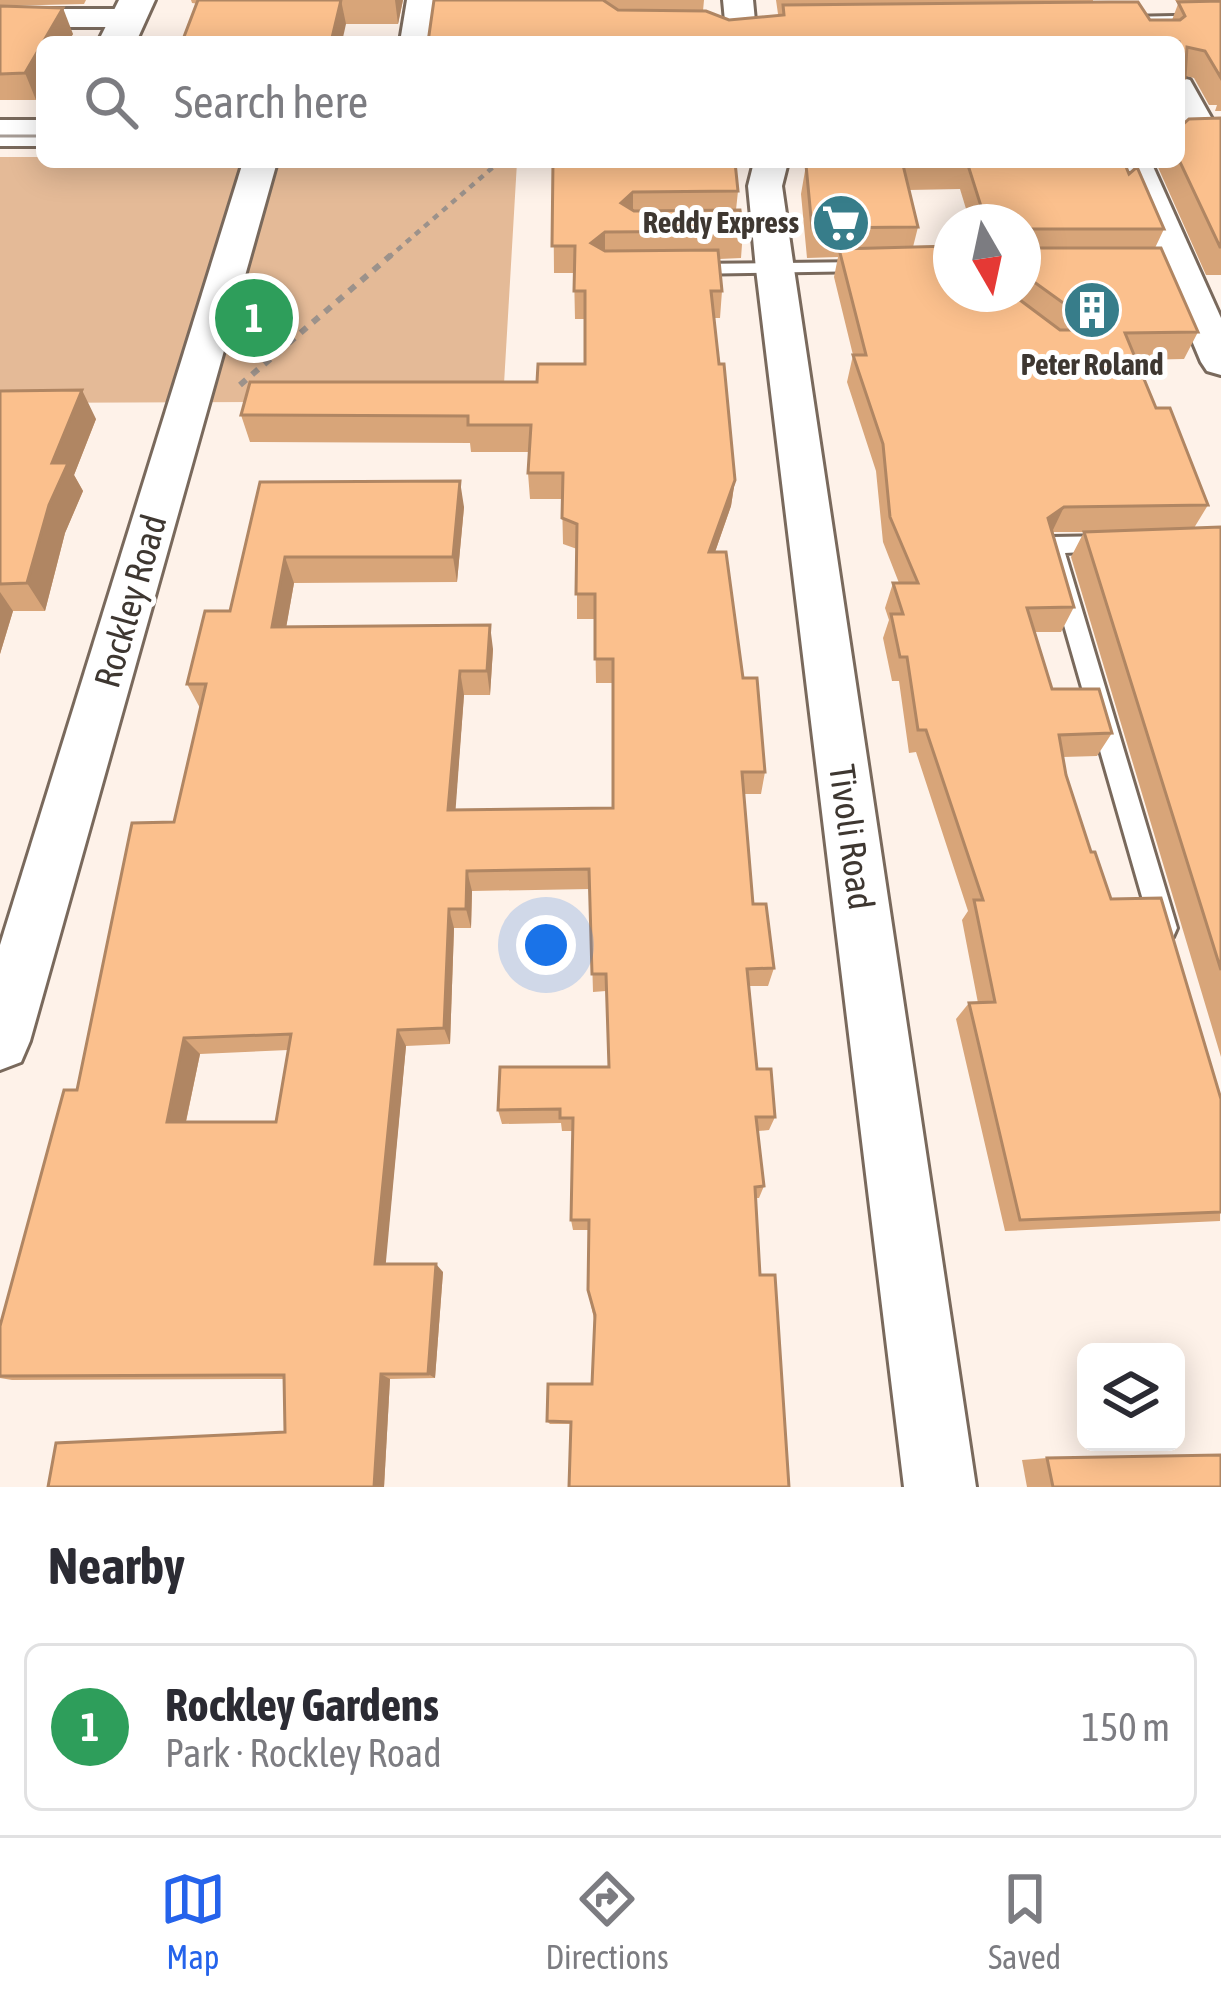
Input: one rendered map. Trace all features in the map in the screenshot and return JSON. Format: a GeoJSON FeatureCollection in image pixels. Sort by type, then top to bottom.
{"type":"FeatureCollection","features":[{"type":"Feature","properties":{"kind":"main road"},"geometry":{"type":"LineString","coordinates":[[0,133],[36,133]]}},
{"type":"Feature","properties":{"kind":"street"},"geometry":{"type":"LineString","coordinates":[[416,36],[422,0]]}},
{"type":"Feature","properties":{"kind":"street"},"geometry":{"type":"LineString","coordinates":[[0,18],[127,20]]}},
{"type":"Feature","properties":{"kind":"street"},"geometry":{"type":"LineString","coordinates":[[1185,99],[1200,128]]}},
{"type":"Feature","properties":{"kind":"street","name":"Rockley Road"},"geometry":{"type":"LineString","coordinates":[[0,1041],[258,168]]}},
{"type":"Feature","properties":{"kind":"street"},"geometry":{"type":"LineString","coordinates":[[1136,168],[1166,266],[1221,362]]}},
{"type":"Feature","properties":{"kind":"street","name":"Tivoli Road"},"geometry":{"type":"LineString","coordinates":[[763,206],[940,1487]]}},
{"type":"Feature","properties":{"kind":"lane"},"geometry":{"type":"LineString","coordinates":[[1101,22],[1221,19]]}},
{"type":"Feature","properties":{"kind":"lane"},"geometry":{"type":"LineString","coordinates":[[668,268],[763,206],[877,267]]}},
{"type":"Feature","properties":{"kind":"lane"},"geometry":{"type":"LineString","coordinates":[[1137,544],[1052,545],[1169,944]]}},
{"type":"Feature","properties":{"kind":"path"},"geometry":{"type":"LineString","coordinates":[[241,385],[492,168]]}},
{"type":"Feature","properties":{"kind":"shaded area"},"geometry":{"type":"Polygon","coordinates":[[[0,157],[36,157],[36,168],[517,168],[503,401],[0,403],[0,157]]]}},
{"type":"Feature","properties":{"kind":"building"},"geometry":{"type":"Polygon","coordinates":[[[198,0],[341,0],[332,36],[184,36],[198,0]]]}},
{"type":"Feature","properties":{"kind":"building"},"geometry":{"type":"Polygon","coordinates":[[[434,0],[603,0],[618,10],[706,11],[729,20],[784,15],[783,5],[1138,2],[1150,20],[1180,20],[1185,16],[1178,2],[1221,1],[1221,78],[1205,51],[1187,47],[1185,78],[1185,36],[429,36],[434,0]]]}},
{"type":"Feature","properties":{"kind":"building"},"geometry":{"type":"Polygon","coordinates":[[[0,6],[63,8],[47,36],[36,36],[36,54],[25,73],[0,74],[0,6]]]}},
{"type":"Feature","properties":{"kind":"building"},"geometry":{"type":"Polygon","coordinates":[[[1221,118],[1221,247],[1183,168],[1189,119],[1221,118]]]}},
{"type":"Feature","properties":{"kind":"building"},"geometry":{"type":"Polygon","coordinates":[[[553,168],[736,168],[738,191],[633,192],[621,203],[634,211],[740,210],[743,231],[605,232],[591,243],[605,251],[718,250],[722,291],[711,291],[719,364],[724,364],[735,480],[709,552],[726,552],[743,678],[757,678],[765,772],[742,772],[753,904],[766,904],[774,968],[747,969],[757,1069],[771,1069],[775,1117],[756,1117],[764,1186],[755,1187],[760,1275],[775,1275],[789,1487],[569,1487],[571,1422],[547,1421],[548,1384],[592,1384],[595,1315],[588,1290],[589,1220],[571,1220],[573,1118],[560,1118],[560,1109],[498,1110],[500,1067],[609,1067],[606,974],[592,974],[589,869],[467,871],[466,909],[449,909],[444,1028],[398,1030],[375,1264],[436,1264],[428,1374],[381,1374],[374,1487],[48,1487],[56,1443],[285,1432],[284,1375],[0,1376],[0,1326],[64,1090],[77,1090],[132,823],[174,822],[206,684],[187,684],[205,611],[230,611],[260,482],[460,481],[453,557],[285,557],[272,627],[490,625],[487,671],[460,671],[448,810],[613,808],[613,659],[595,659],[595,594],[576,594],[577,524],[562,518],[563,473],[528,473],[531,425],[468,425],[468,416],[241,415],[250,382],[537,382],[538,364],[585,364],[585,291],[574,291],[575,246],[552,246],[553,168]],[[291,1034],[184,1038],[167,1122],[276,1122],[291,1034]]]}},
{"type":"Feature","properties":{"kind":"building"},"geometry":{"type":"Polygon","coordinates":[[[806,168],[904,168],[918,227],[812,228],[806,168]]]}},
{"type":"Feature","properties":{"kind":"building"},"geometry":{"type":"Polygon","coordinates":[[[969,168],[1126,168],[1129,174],[1137,168],[1164,229],[1041,229],[1041,204],[980,204],[969,168]]]}},
{"type":"Feature","properties":{"kind":"building"},"geometry":{"type":"Polygon","coordinates":[[[933,246],[933,312],[1036,312],[1060,330],[1080,330],[1080,315],[1041,287],[1041,248],[1161,248],[1198,332],[1125,333],[1156,408],[1170,408],[1208,505],[1064,507],[1048,518],[1074,607],[1027,608],[1052,689],[1099,689],[1112,733],[1059,735],[1066,775],[1111,899],[1161,898],[1221,1099],[1221,1212],[1020,1220],[969,1003],[995,1002],[974,900],[983,900],[926,730],[918,730],[907,657],[900,657],[891,614],[903,614],[893,583],[918,583],[890,517],[883,444],[853,355],[866,355],[839,249],[933,246]]]}},
{"type":"Feature","properties":{"kind":"building"},"geometry":{"type":"Polygon","coordinates":[[[82,390],[52,463],[68,463],[49,505],[27,583],[0,584],[0,391],[82,390]]]}},
{"type":"Feature","properties":{"kind":"building"},"geometry":{"type":"Polygon","coordinates":[[[1221,527],[1221,970],[1084,532],[1221,527]]]}},
{"type":"Feature","properties":{"kind":"building"},"geometry":{"type":"Polygon","coordinates":[[[1221,1455],[1221,1487],[1053,1487],[1047,1458],[1221,1455]]]}},
{"type":"Feature","properties":{"kind":"tram line"},"geometry":{"type":"LineString","coordinates":[[0,136],[36,136]]}},
{"type":"Feature","properties":{"kind":"place","name":"Reddy Express"},"geometry":{"type":"Point","coordinates":[841,223]}},
{"type":"Feature","properties":{"kind":"place","name":"Peter Roland"},"geometry":{"type":"Point","coordinates":[1092,310]}},
{"type":"Feature","properties":{"kind":"place","name":"Rockley Gardens"},"geometry":{"type":"Point","coordinates":[254,318]}}]}
